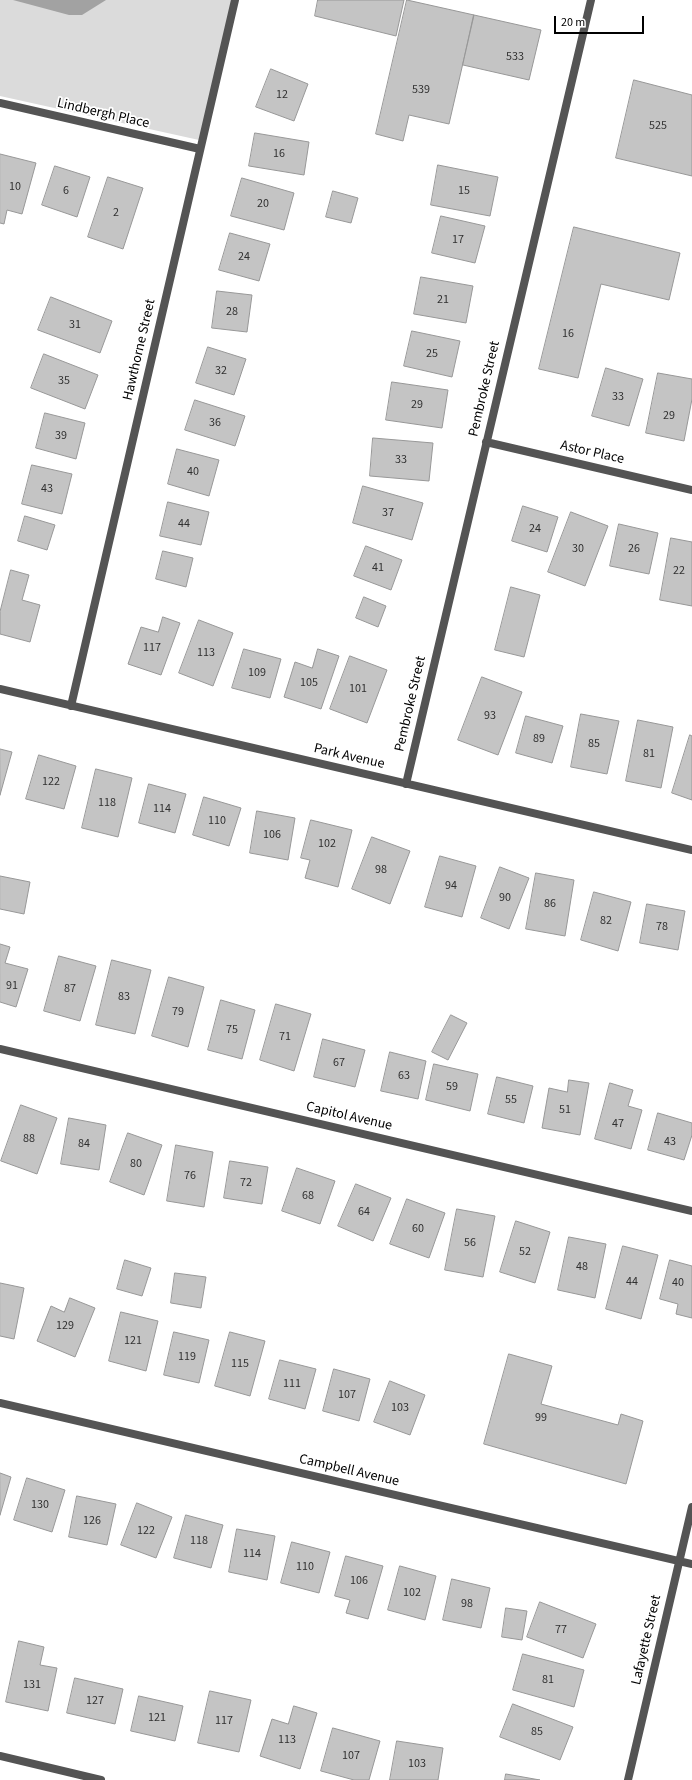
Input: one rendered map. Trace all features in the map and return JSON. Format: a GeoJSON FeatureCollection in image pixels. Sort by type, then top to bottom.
{"type":"FeatureCollection","features":[{"type":"Feature","properties":{"kind":"street","name":"Hawthorne Street"},"geometry":{"type":"LineString","coordinates":[[71,706],[235,0]]}},
{"type":"Feature","properties":{"kind":"street","name":"Pembroke Street"},"geometry":{"type":"LineString","coordinates":[[406,784],[591,0]]}},
{"type":"Feature","properties":{"kind":"street","name":"Lindbergh Place"},"geometry":{"type":"LineString","coordinates":[[0,103],[200,150]]}},
{"type":"Feature","properties":{"kind":"street","name":"Astor Place"},"geometry":{"type":"LineString","coordinates":[[486,442],[692,490]]}},
{"type":"Feature","properties":{"kind":"street","name":"Park Avenue"},"geometry":{"type":"LineString","coordinates":[[0,689],[692,850]]}},
{"type":"Feature","properties":{"kind":"street","name":"Capitol Avenue"},"geometry":{"type":"LineString","coordinates":[[0,1049],[692,1211]]}},
{"type":"Feature","properties":{"kind":"street","name":"Campbell Avenue"},"geometry":{"type":"LineString","coordinates":[[0,1403],[692,1564]]}},
{"type":"Feature","properties":{"kind":"street","name":"Lafayette Street"},"geometry":{"type":"LineString","coordinates":[[628,1780],[692,1507]]}},
{"type":"Feature","properties":{"kind":"street"},"geometry":{"type":"LineString","coordinates":[[0,1756],[101,1780]]}},
{"type":"Feature","properties":{"kind":"shaded area"},"geometry":{"type":"Polygon","coordinates":[[[0,0],[235,0],[199,140],[0,96],[0,0]]]}},
{"type":"Feature","properties":{"kind":"shaded area"},"geometry":{"type":"Polygon","coordinates":[[[13,0],[106,0],[82,15],[69,15],[13,0]]]}},
{"type":"Feature","properties":{"kind":"building"},"geometry":{"type":"Polygon","coordinates":[[[318,0],[404,0],[396,36],[315,16],[318,0]]]}},
{"type":"Feature","properties":{"kind":"building"},"geometry":{"type":"Polygon","coordinates":[[[407,0],[474,15],[449,124],[409,115],[403,141],[376,134],[407,0]]]}},
{"type":"Feature","properties":{"kind":"building"},"geometry":{"type":"Polygon","coordinates":[[[474,15],[541,30],[529,80],[463,65],[474,15]]]}},
{"type":"Feature","properties":{"kind":"building"},"geometry":{"type":"Polygon","coordinates":[[[271,69],[308,84],[294,121],[256,107],[271,69]]]}},
{"type":"Feature","properties":{"kind":"building"},"geometry":{"type":"Polygon","coordinates":[[[634,80],[692,95],[692,176],[616,158],[634,80]]]}},
{"type":"Feature","properties":{"kind":"building"},"geometry":{"type":"Polygon","coordinates":[[[255,133],[309,142],[304,175],[249,166],[255,133]]]}},
{"type":"Feature","properties":{"kind":"building"},"geometry":{"type":"Polygon","coordinates":[[[0,154],[36,163],[22,214],[7,210],[4,224],[0,223],[0,154]]]}},
{"type":"Feature","properties":{"kind":"building"},"geometry":{"type":"Polygon","coordinates":[[[438,165],[498,177],[490,216],[431,205],[438,165]]]}},
{"type":"Feature","properties":{"kind":"building"},"geometry":{"type":"Polygon","coordinates":[[[55,166],[90,177],[77,217],[42,205],[55,166]]]}},
{"type":"Feature","properties":{"kind":"building"},"geometry":{"type":"Polygon","coordinates":[[[108,177],[143,188],[123,249],[88,237],[108,177]]]}},
{"type":"Feature","properties":{"kind":"building"},"geometry":{"type":"Polygon","coordinates":[[[242,178],[294,193],[284,230],[231,216],[242,178]]]}},
{"type":"Feature","properties":{"kind":"building"},"geometry":{"type":"Polygon","coordinates":[[[333,191],[358,198],[351,223],[326,217],[333,191]]]}},
{"type":"Feature","properties":{"kind":"building"},"geometry":{"type":"Polygon","coordinates":[[[441,216],[485,226],[475,263],[432,253],[441,216]]]}},
{"type":"Feature","properties":{"kind":"building"},"geometry":{"type":"Polygon","coordinates":[[[574,227],[680,253],[669,300],[601,284],[578,378],[539,369],[574,227]]]}},
{"type":"Feature","properties":{"kind":"building"},"geometry":{"type":"Polygon","coordinates":[[[230,233],[270,244],[259,281],[219,270],[230,233]]]}},
{"type":"Feature","properties":{"kind":"building"},"geometry":{"type":"Polygon","coordinates":[[[421,277],[473,286],[466,323],[414,314],[421,277]]]}},
{"type":"Feature","properties":{"kind":"building"},"geometry":{"type":"Polygon","coordinates":[[[217,291],[252,295],[247,332],[212,328],[217,291]]]}},
{"type":"Feature","properties":{"kind":"building"},"geometry":{"type":"Polygon","coordinates":[[[51,297],[112,321],[100,353],[38,330],[51,297]]]}},
{"type":"Feature","properties":{"kind":"building"},"geometry":{"type":"Polygon","coordinates":[[[412,331],[460,341],[452,377],[404,366],[412,331]]]}},
{"type":"Feature","properties":{"kind":"building"},"geometry":{"type":"Polygon","coordinates":[[[208,347],[246,359],[234,395],[196,383],[208,347]]]}},
{"type":"Feature","properties":{"kind":"building"},"geometry":{"type":"Polygon","coordinates":[[[44,354],[98,375],[85,409],[31,388],[44,354]]]}},
{"type":"Feature","properties":{"kind":"building"},"geometry":{"type":"Polygon","coordinates":[[[606,368],[643,379],[629,426],[592,416],[606,368]]]}},
{"type":"Feature","properties":{"kind":"building"},"geometry":{"type":"Polygon","coordinates":[[[658,373],[692,379],[692,399],[684,441],[646,433],[658,373]]]}},
{"type":"Feature","properties":{"kind":"building"},"geometry":{"type":"Polygon","coordinates":[[[392,382],[448,390],[442,428],[386,420],[392,382]]]}},
{"type":"Feature","properties":{"kind":"building"},"geometry":{"type":"Polygon","coordinates":[[[195,400],[245,416],[235,446],[185,430],[195,400]]]}},
{"type":"Feature","properties":{"kind":"building"},"geometry":{"type":"Polygon","coordinates":[[[45,413],[85,423],[76,459],[36,448],[45,413]]]}},
{"type":"Feature","properties":{"kind":"building"},"geometry":{"type":"Polygon","coordinates":[[[373,438],[433,443],[429,481],[370,476],[373,438]]]}},
{"type":"Feature","properties":{"kind":"building"},"geometry":{"type":"Polygon","coordinates":[[[177,449],[219,460],[209,496],[168,484],[177,449]]]}},
{"type":"Feature","properties":{"kind":"building"},"geometry":{"type":"Polygon","coordinates":[[[32,465],[72,474],[62,514],[22,504],[32,465]]]}},
{"type":"Feature","properties":{"kind":"building"},"geometry":{"type":"Polygon","coordinates":[[[363,486],[423,503],[412,540],[353,523],[363,486]]]}},
{"type":"Feature","properties":{"kind":"building"},"geometry":{"type":"Polygon","coordinates":[[[168,502],[209,512],[201,545],[160,536],[168,502]]]}},
{"type":"Feature","properties":{"kind":"building"},"geometry":{"type":"Polygon","coordinates":[[[523,506],[558,517],[547,552],[512,541],[523,506]]]}},
{"type":"Feature","properties":{"kind":"building"},"geometry":{"type":"Polygon","coordinates":[[[571,512],[608,526],[585,586],[548,572],[571,512]]]}},
{"type":"Feature","properties":{"kind":"building"},"geometry":{"type":"Polygon","coordinates":[[[25,516],[55,525],[47,550],[18,541],[25,516]]]}},
{"type":"Feature","properties":{"kind":"building"},"geometry":{"type":"Polygon","coordinates":[[[619,524],[658,533],[649,574],[610,566],[619,524]]]}},
{"type":"Feature","properties":{"kind":"building"},"geometry":{"type":"Polygon","coordinates":[[[671,538],[692,542],[692,606],[660,600],[671,538]]]}},
{"type":"Feature","properties":{"kind":"building"},"geometry":{"type":"Polygon","coordinates":[[[366,546],[402,560],[391,590],[354,576],[366,546]]]}},
{"type":"Feature","properties":{"kind":"building"},"geometry":{"type":"Polygon","coordinates":[[[163,551],[193,558],[186,587],[156,579],[163,551]]]}},
{"type":"Feature","properties":{"kind":"building"},"geometry":{"type":"Polygon","coordinates":[[[11,570],[29,575],[22,600],[40,605],[30,642],[0,634],[0,612],[11,570]]]}},
{"type":"Feature","properties":{"kind":"building"},"geometry":{"type":"Polygon","coordinates":[[[511,587],[540,595],[524,657],[495,650],[511,587]]]}},
{"type":"Feature","properties":{"kind":"building"},"geometry":{"type":"Polygon","coordinates":[[[364,597],[386,606],[378,627],[356,618],[364,597]]]}},
{"type":"Feature","properties":{"kind":"building"},"geometry":{"type":"Polygon","coordinates":[[[163,617],[180,623],[161,675],[128,664],[141,627],[158,632],[163,617]]]}},
{"type":"Feature","properties":{"kind":"building"},"geometry":{"type":"Polygon","coordinates":[[[199,620],[233,633],[213,686],[179,673],[199,620]]]}},
{"type":"Feature","properties":{"kind":"building"},"geometry":{"type":"Polygon","coordinates":[[[244,649],[281,659],[270,698],[232,688],[244,649]]]}},
{"type":"Feature","properties":{"kind":"building"},"geometry":{"type":"Polygon","coordinates":[[[318,649],[339,656],[321,709],[284,697],[295,662],[312,668],[318,649]]]}},
{"type":"Feature","properties":{"kind":"building"},"geometry":{"type":"Polygon","coordinates":[[[350,656],[387,670],[367,723],[330,709],[350,656]]]}},
{"type":"Feature","properties":{"kind":"building"},"geometry":{"type":"Polygon","coordinates":[[[482,677],[522,692],[498,755],[458,740],[482,677]]]}},
{"type":"Feature","properties":{"kind":"building"},"geometry":{"type":"Polygon","coordinates":[[[581,714],[619,721],[607,774],[571,767],[581,714]]]}},
{"type":"Feature","properties":{"kind":"building"},"geometry":{"type":"Polygon","coordinates":[[[526,716],[563,726],[552,763],[516,753],[526,716]]]}},
{"type":"Feature","properties":{"kind":"building"},"geometry":{"type":"Polygon","coordinates":[[[638,720],[673,727],[661,788],[626,781],[638,720]]]}},
{"type":"Feature","properties":{"kind":"building"},"geometry":{"type":"Polygon","coordinates":[[[690,735],[692,736],[692,800],[672,793],[690,735]]]}},
{"type":"Feature","properties":{"kind":"building"},"geometry":{"type":"Polygon","coordinates":[[[0,749],[12,752],[0,795],[0,749]]]}},
{"type":"Feature","properties":{"kind":"building"},"geometry":{"type":"Polygon","coordinates":[[[39,755],[76,766],[64,809],[26,799],[39,755]]]}},
{"type":"Feature","properties":{"kind":"building"},"geometry":{"type":"Polygon","coordinates":[[[96,769],[132,778],[118,837],[82,828],[96,769]]]}},
{"type":"Feature","properties":{"kind":"building"},"geometry":{"type":"Polygon","coordinates":[[[149,784],[186,794],[175,833],[139,823],[149,784]]]}},
{"type":"Feature","properties":{"kind":"building"},"geometry":{"type":"Polygon","coordinates":[[[204,797],[241,808],[229,846],[193,835],[204,797]]]}},
{"type":"Feature","properties":{"kind":"building"},"geometry":{"type":"Polygon","coordinates":[[[257,811],[295,818],[288,860],[250,853],[257,811]]]}},
{"type":"Feature","properties":{"kind":"building"},"geometry":{"type":"Polygon","coordinates":[[[311,820],[352,830],[338,887],[305,878],[310,860],[301,858],[311,820]]]}},
{"type":"Feature","properties":{"kind":"building"},"geometry":{"type":"Polygon","coordinates":[[[372,837],[410,851],[390,904],[352,889],[372,837]]]}},
{"type":"Feature","properties":{"kind":"building"},"geometry":{"type":"Polygon","coordinates":[[[440,856],[476,866],[462,917],[425,907],[440,856]]]}},
{"type":"Feature","properties":{"kind":"building"},"geometry":{"type":"Polygon","coordinates":[[[500,867],[529,878],[509,929],[481,918],[500,867]]]}},
{"type":"Feature","properties":{"kind":"building"},"geometry":{"type":"Polygon","coordinates":[[[536,873],[574,880],[565,936],[526,929],[536,873]]]}},
{"type":"Feature","properties":{"kind":"building"},"geometry":{"type":"Polygon","coordinates":[[[0,876],[30,882],[24,914],[0,909],[0,876]]]}},
{"type":"Feature","properties":{"kind":"building"},"geometry":{"type":"Polygon","coordinates":[[[594,892],[631,902],[618,951],[581,940],[594,892]]]}},
{"type":"Feature","properties":{"kind":"building"},"geometry":{"type":"Polygon","coordinates":[[[647,904],[685,911],[678,950],[640,943],[647,904]]]}},
{"type":"Feature","properties":{"kind":"building"},"geometry":{"type":"Polygon","coordinates":[[[0,944],[10,947],[5,963],[28,969],[16,1007],[0,1002],[0,944]]]}},
{"type":"Feature","properties":{"kind":"building"},"geometry":{"type":"Polygon","coordinates":[[[59,956],[96,966],[80,1021],[44,1011],[59,956]]]}},
{"type":"Feature","properties":{"kind":"building"},"geometry":{"type":"Polygon","coordinates":[[[112,960],[151,970],[135,1034],[96,1025],[112,960]]]}},
{"type":"Feature","properties":{"kind":"building"},"geometry":{"type":"Polygon","coordinates":[[[169,977],[204,987],[188,1047],[152,1036],[169,977]]]}},
{"type":"Feature","properties":{"kind":"building"},"geometry":{"type":"Polygon","coordinates":[[[221,1000],[255,1010],[242,1059],[208,1050],[221,1000]]]}},
{"type":"Feature","properties":{"kind":"building"},"geometry":{"type":"Polygon","coordinates":[[[276,1004],[311,1014],[294,1071],[260,1060],[276,1004]]]}},
{"type":"Feature","properties":{"kind":"building"},"geometry":{"type":"Polygon","coordinates":[[[451,1015],[467,1023],[448,1060],[432,1052],[451,1015]]]}},
{"type":"Feature","properties":{"kind":"building"},"geometry":{"type":"Polygon","coordinates":[[[323,1039],[365,1050],[355,1087],[314,1077],[323,1039]]]}},
{"type":"Feature","properties":{"kind":"building"},"geometry":{"type":"Polygon","coordinates":[[[390,1052],[426,1061],[418,1099],[381,1091],[390,1052]]]}},
{"type":"Feature","properties":{"kind":"building"},"geometry":{"type":"Polygon","coordinates":[[[434,1064],[478,1074],[470,1111],[426,1100],[434,1064]]]}},
{"type":"Feature","properties":{"kind":"building"},"geometry":{"type":"Polygon","coordinates":[[[497,1077],[533,1086],[524,1123],[488,1114],[497,1077]]]}},
{"type":"Feature","properties":{"kind":"building"},"geometry":{"type":"Polygon","coordinates":[[[569,1080],[589,1083],[580,1135],[542,1128],[549,1088],[567,1092],[569,1080]]]}},
{"type":"Feature","properties":{"kind":"building"},"geometry":{"type":"Polygon","coordinates":[[[610,1083],[633,1090],[628,1106],[642,1110],[631,1149],[595,1139],[610,1083]]]}},
{"type":"Feature","properties":{"kind":"building"},"geometry":{"type":"Polygon","coordinates":[[[21,1105],[57,1118],[37,1174],[1,1161],[21,1105]]]}},
{"type":"Feature","properties":{"kind":"building"},"geometry":{"type":"Polygon","coordinates":[[[658,1113],[692,1123],[692,1135],[684,1160],[648,1150],[658,1113]]]}},
{"type":"Feature","properties":{"kind":"building"},"geometry":{"type":"Polygon","coordinates":[[[69,1118],[106,1125],[99,1170],[61,1164],[69,1118]]]}},
{"type":"Feature","properties":{"kind":"building"},"geometry":{"type":"Polygon","coordinates":[[[128,1133],[162,1145],[144,1195],[110,1182],[128,1133]]]}},
{"type":"Feature","properties":{"kind":"building"},"geometry":{"type":"Polygon","coordinates":[[[176,1145],[213,1152],[204,1207],[167,1201],[176,1145]]]}},
{"type":"Feature","properties":{"kind":"building"},"geometry":{"type":"Polygon","coordinates":[[[230,1161],[268,1167],[262,1204],[224,1198],[230,1161]]]}},
{"type":"Feature","properties":{"kind":"building"},"geometry":{"type":"Polygon","coordinates":[[[297,1168],[335,1181],[320,1224],[282,1211],[297,1168]]]}},
{"type":"Feature","properties":{"kind":"building"},"geometry":{"type":"Polygon","coordinates":[[[356,1184],[391,1198],[373,1241],[338,1226],[356,1184]]]}},
{"type":"Feature","properties":{"kind":"building"},"geometry":{"type":"Polygon","coordinates":[[[407,1199],[445,1213],[429,1258],[390,1244],[407,1199]]]}},
{"type":"Feature","properties":{"kind":"building"},"geometry":{"type":"Polygon","coordinates":[[[457,1209],[495,1216],[483,1277],[445,1270],[457,1209]]]}},
{"type":"Feature","properties":{"kind":"building"},"geometry":{"type":"Polygon","coordinates":[[[516,1221],[550,1232],[535,1283],[500,1272],[516,1221]]]}},
{"type":"Feature","properties":{"kind":"building"},"geometry":{"type":"Polygon","coordinates":[[[569,1237],[606,1244],[595,1298],[558,1290],[569,1237]]]}},
{"type":"Feature","properties":{"kind":"building"},"geometry":{"type":"Polygon","coordinates":[[[623,1246],[658,1255],[641,1319],[606,1309],[623,1246]]]}},
{"type":"Feature","properties":{"kind":"building"},"geometry":{"type":"Polygon","coordinates":[[[125,1260],[151,1268],[142,1296],[117,1289],[125,1260]]]}},
{"type":"Feature","properties":{"kind":"building"},"geometry":{"type":"Polygon","coordinates":[[[670,1260],[692,1266],[692,1318],[676,1314],[678,1304],[660,1299],[670,1260]]]}},
{"type":"Feature","properties":{"kind":"building"},"geometry":{"type":"Polygon","coordinates":[[[175,1273],[206,1277],[201,1308],[171,1303],[175,1273]]]}},
{"type":"Feature","properties":{"kind":"building"},"geometry":{"type":"Polygon","coordinates":[[[0,1283],[24,1288],[14,1339],[0,1336],[0,1283]]]}},
{"type":"Feature","properties":{"kind":"building"},"geometry":{"type":"Polygon","coordinates":[[[70,1298],[95,1308],[75,1357],[37,1341],[51,1306],[64,1312],[70,1298]]]}},
{"type":"Feature","properties":{"kind":"building"},"geometry":{"type":"Polygon","coordinates":[[[121,1312],[158,1321],[146,1371],[109,1361],[121,1312]]]}},
{"type":"Feature","properties":{"kind":"building"},"geometry":{"type":"Polygon","coordinates":[[[174,1332],[209,1340],[199,1383],[164,1375],[174,1332]]]}},
{"type":"Feature","properties":{"kind":"building"},"geometry":{"type":"Polygon","coordinates":[[[230,1332],[265,1341],[250,1396],[215,1386],[230,1332]]]}},
{"type":"Feature","properties":{"kind":"building"},"geometry":{"type":"Polygon","coordinates":[[[509,1354],[552,1366],[541,1404],[618,1425],[621,1414],[643,1421],[626,1484],[484,1444],[509,1354]]]}},
{"type":"Feature","properties":{"kind":"building"},"geometry":{"type":"Polygon","coordinates":[[[280,1360],[316,1369],[305,1409],[269,1399],[280,1360]]]}},
{"type":"Feature","properties":{"kind":"building"},"geometry":{"type":"Polygon","coordinates":[[[334,1369],[370,1379],[359,1421],[323,1411],[334,1369]]]}},
{"type":"Feature","properties":{"kind":"building"},"geometry":{"type":"Polygon","coordinates":[[[390,1381],[425,1395],[410,1435],[374,1422],[390,1381]]]}},
{"type":"Feature","properties":{"kind":"building"},"geometry":{"type":"Polygon","coordinates":[[[0,1473],[11,1477],[0,1515],[0,1473]]]}},
{"type":"Feature","properties":{"kind":"building"},"geometry":{"type":"Polygon","coordinates":[[[27,1478],[65,1490],[52,1532],[14,1520],[27,1478]]]}},
{"type":"Feature","properties":{"kind":"building"},"geometry":{"type":"Polygon","coordinates":[[[77,1496],[116,1504],[107,1545],[69,1537],[77,1496]]]}},
{"type":"Feature","properties":{"kind":"building"},"geometry":{"type":"Polygon","coordinates":[[[137,1503],[172,1517],[156,1558],[121,1545],[137,1503]]]}},
{"type":"Feature","properties":{"kind":"building"},"geometry":{"type":"Polygon","coordinates":[[[186,1515],[223,1525],[211,1568],[174,1558],[186,1515]]]}},
{"type":"Feature","properties":{"kind":"building"},"geometry":{"type":"Polygon","coordinates":[[[237,1529],[275,1536],[267,1580],[229,1572],[237,1529]]]}},
{"type":"Feature","properties":{"kind":"building"},"geometry":{"type":"Polygon","coordinates":[[[292,1542],[330,1552],[319,1593],[281,1583],[292,1542]]]}},
{"type":"Feature","properties":{"kind":"building"},"geometry":{"type":"Polygon","coordinates":[[[346,1556],[383,1566],[368,1619],[346,1613],[350,1600],[335,1596],[346,1556]]]}},
{"type":"Feature","properties":{"kind":"building"},"geometry":{"type":"Polygon","coordinates":[[[400,1566],[436,1576],[425,1620],[388,1610],[400,1566]]]}},
{"type":"Feature","properties":{"kind":"building"},"geometry":{"type":"Polygon","coordinates":[[[452,1579],[490,1588],[481,1628],[443,1620],[452,1579]]]}},
{"type":"Feature","properties":{"kind":"building"},"geometry":{"type":"Polygon","coordinates":[[[540,1602],[596,1624],[583,1658],[527,1637],[540,1602]]]}},
{"type":"Feature","properties":{"kind":"building"},"geometry":{"type":"Polygon","coordinates":[[[506,1608],[527,1611],[522,1640],[502,1637],[506,1608]]]}},
{"type":"Feature","properties":{"kind":"building"},"geometry":{"type":"Polygon","coordinates":[[[19,1641],[44,1647],[40,1665],[57,1668],[48,1711],[6,1702],[19,1641]]]}},
{"type":"Feature","properties":{"kind":"building"},"geometry":{"type":"Polygon","coordinates":[[[523,1654],[584,1670],[574,1707],[513,1690],[523,1654]]]}},
{"type":"Feature","properties":{"kind":"building"},"geometry":{"type":"Polygon","coordinates":[[[75,1678],[123,1689],[115,1724],[67,1713],[75,1678]]]}},
{"type":"Feature","properties":{"kind":"building"},"geometry":{"type":"Polygon","coordinates":[[[210,1691],[251,1700],[239,1752],[198,1743],[210,1691]]]}},
{"type":"Feature","properties":{"kind":"building"},"geometry":{"type":"Polygon","coordinates":[[[139,1696],[183,1706],[175,1741],[131,1731],[139,1696]]]}},
{"type":"Feature","properties":{"kind":"building"},"geometry":{"type":"Polygon","coordinates":[[[513,1704],[573,1727],[560,1760],[500,1737],[513,1704]]]}},
{"type":"Feature","properties":{"kind":"building"},"geometry":{"type":"Polygon","coordinates":[[[294,1706],[317,1713],[300,1769],[260,1756],[272,1719],[288,1724],[294,1706]]]}},
{"type":"Feature","properties":{"kind":"building"},"geometry":{"type":"Polygon","coordinates":[[[333,1728],[380,1741],[369,1780],[354,1780],[321,1771],[333,1728]]]}},
{"type":"Feature","properties":{"kind":"building"},"geometry":{"type":"Polygon","coordinates":[[[397,1741],[443,1748],[438,1780],[390,1780],[397,1741]]]}},
{"type":"Feature","properties":{"kind":"building"},"geometry":{"type":"Polygon","coordinates":[[[506,1774],[540,1780],[505,1780],[506,1774]]]}}]}
